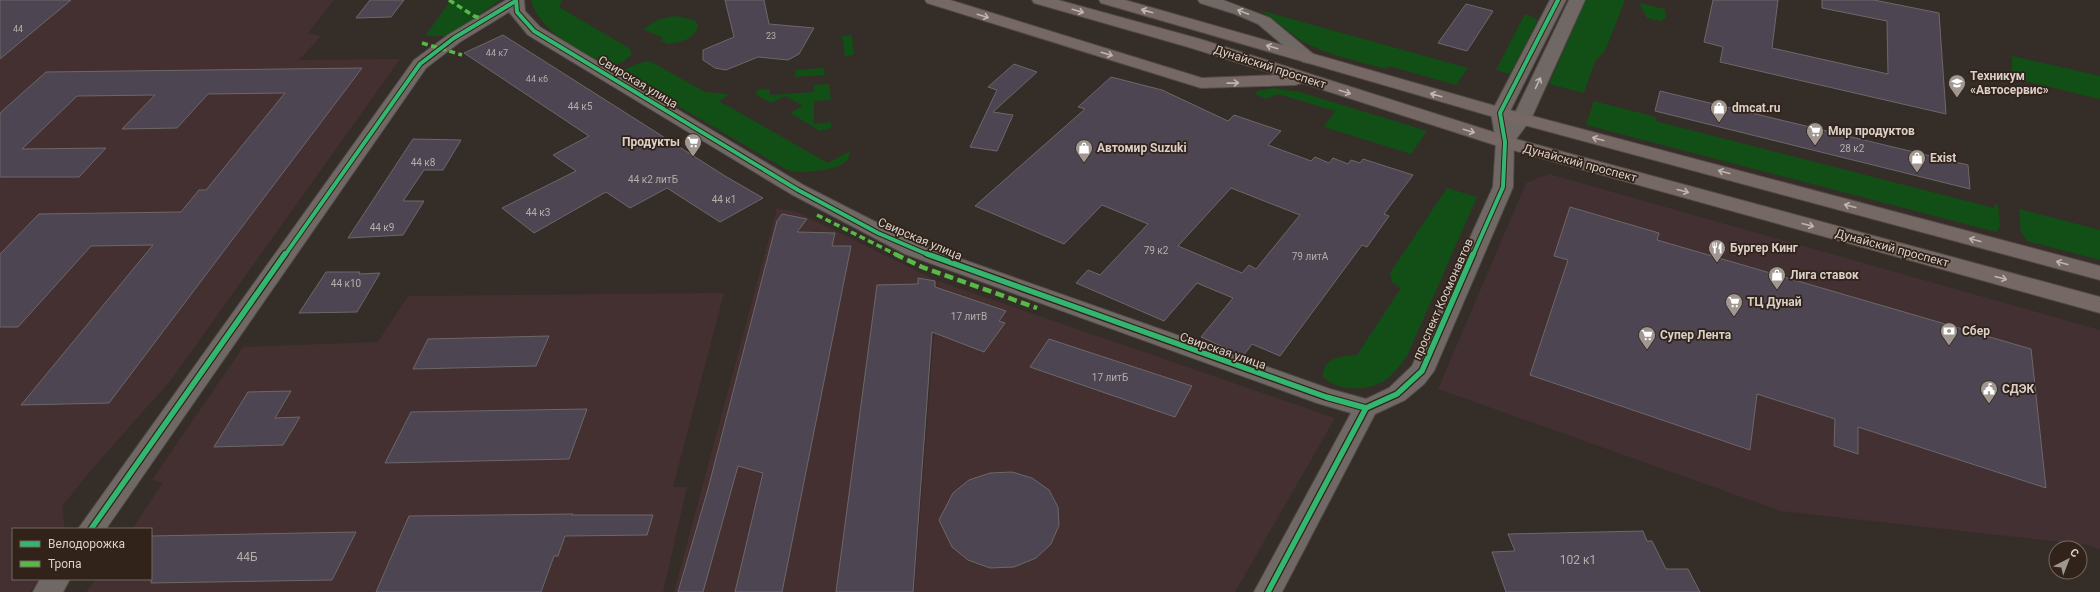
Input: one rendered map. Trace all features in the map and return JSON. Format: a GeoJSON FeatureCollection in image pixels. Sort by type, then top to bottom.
{"type":"FeatureCollection","features":[{"type":"Feature","properties":{"kind":"main road"},"geometry":{"type":"LineString","coordinates":[[933,0],[1201,83],[1232,84],[1308,79]]}},
{"type":"Feature","properties":{"kind":"main road","name":"Дунайский проспект"},"geometry":{"type":"LineString","coordinates":[[1040,0],[1194,44],[1505,142],[2100,305]]}},
{"type":"Feature","properties":{"kind":"main road","name":"Дунайский проспект"},"geometry":{"type":"LineString","coordinates":[[1107,0],[1500,113],[2100,273]]}},
{"type":"Feature","properties":{"kind":"street"},"geometry":{"type":"LineString","coordinates":[[1206,0],[1241,11],[1264,21],[1309,58]]}},
{"type":"Feature","properties":{"kind":"street"},"geometry":{"type":"LineString","coordinates":[[1500,113],[1558,0]]}},
{"type":"Feature","properties":{"kind":"street"},"geometry":{"type":"LineString","coordinates":[[1505,142],[1522,118],[1577,0]]}},
{"type":"Feature","properties":{"kind":"street"},"geometry":{"type":"LineString","coordinates":[[92,528],[420,64],[431,54],[483,19],[515,1]]}},
{"type":"Feature","properties":{"kind":"street","name":"Свирская улица"},"geometry":{"type":"LineString","coordinates":[[515,1],[517,12],[534,31],[798,190],[878,233],[912,249],[1052,301],[1320,395],[1366,408]]}},
{"type":"Feature","properties":{"kind":"street","name":"проспект Космонавтов"},"geometry":{"type":"LineString","coordinates":[[1366,408],[1386,402],[1405,389],[1422,371],[1503,187],[1505,142],[1500,113]]}},
{"type":"Feature","properties":{"kind":"street"},"geometry":{"type":"LineString","coordinates":[[1268,592],[1366,408]]}},
{"type":"Feature","properties":{"kind":"street"},"geometry":{"type":"LineString","coordinates":[[47,592],[55,580]]}},
{"type":"Feature","properties":{"kind":"shaded area"},"geometry":{"type":"Polygon","coordinates":[[[0,0],[334,0],[308,33],[321,36],[299,60],[400,59],[171,380],[93,468],[62,506],[65,528],[12,528],[12,580],[38,580],[30,592],[0,592],[0,0]]]}},
{"type":"Feature","properties":{"kind":"shaded area"},"geometry":{"type":"Polygon","coordinates":[[[1549,174],[2100,330],[2100,549],[2088,545],[2088,540],[2048,541],[1781,511],[1438,389],[1526,183],[1549,174]]]}},
{"type":"Feature","properties":{"kind":"shaded area"},"geometry":{"type":"Polygon","coordinates":[[[777,208],[797,212],[937,281],[913,592],[674,592],[777,208]]]}},
{"type":"Feature","properties":{"kind":"shaded area"},"geometry":{"type":"Polygon","coordinates":[[[938,281],[1335,418],[1235,592],[914,592],[938,281]]]}},
{"type":"Feature","properties":{"kind":"shaded area"},"geometry":{"type":"Polygon","coordinates":[[[724,293],[673,487],[687,487],[663,592],[86,592],[95,580],[152,580],[152,528],[133,528],[163,482],[152,480],[243,347],[378,342],[408,296],[724,293]]]}},
{"type":"Feature","properties":{"kind":"green space"},"geometry":{"type":"Polygon","coordinates":[[[451,0],[500,0],[448,36],[425,36],[451,0]]]}},
{"type":"Feature","properties":{"kind":"green space"},"geometry":{"type":"Polygon","coordinates":[[[531,0],[562,0],[559,7],[629,48],[632,54],[624,61],[611,67],[575,47],[553,32],[536,12],[531,0]]]}},
{"type":"Feature","properties":{"kind":"green space"},"geometry":{"type":"Polygon","coordinates":[[[1586,0],[1625,0],[1605,51],[1595,61],[1584,93],[1549,84],[1586,0]]]}},
{"type":"Feature","properties":{"kind":"green space"},"geometry":{"type":"Polygon","coordinates":[[[1639,3],[1665,9],[1666,18],[1661,21],[1647,18],[1639,3]]]}},
{"type":"Feature","properties":{"kind":"green space"},"geometry":{"type":"Polygon","coordinates":[[[1259,10],[1468,68],[1456,85],[1389,66],[1386,69],[1344,58],[1304,42],[1259,10]]]}},
{"type":"Feature","properties":{"kind":"green space"},"geometry":{"type":"Polygon","coordinates":[[[1525,14],[1538,20],[1510,74],[1496,70],[1525,14]]]}},
{"type":"Feature","properties":{"kind":"green space"},"geometry":{"type":"Polygon","coordinates":[[[677,16],[694,20],[698,25],[697,30],[691,37],[668,44],[660,40],[663,38],[643,29],[659,19],[677,16]]]}},
{"type":"Feature","properties":{"kind":"green space"},"geometry":{"type":"Polygon","coordinates":[[[852,35],[854,55],[845,56],[842,36],[852,35]]]}},
{"type":"Feature","properties":{"kind":"green space"},"geometry":{"type":"Polygon","coordinates":[[[2012,56],[2100,76],[2100,99],[2012,78],[2012,56]]]}},
{"type":"Feature","properties":{"kind":"green space"},"geometry":{"type":"Polygon","coordinates":[[[650,61],[705,92],[727,94],[727,96],[719,101],[828,163],[850,151],[848,159],[834,168],[826,170],[800,172],[787,170],[620,72],[639,63],[650,61]]]}},
{"type":"Feature","properties":{"kind":"green space"},"geometry":{"type":"Polygon","coordinates":[[[824,68],[825,75],[795,77],[796,70],[824,68]]]}},
{"type":"Feature","properties":{"kind":"green space"},"geometry":{"type":"Polygon","coordinates":[[[814,85],[829,85],[831,100],[814,101],[814,124],[831,122],[831,128],[820,131],[790,113],[803,106],[785,96],[771,103],[756,95],[757,90],[770,89],[770,95],[814,92],[814,85]]]}},
{"type":"Feature","properties":{"kind":"green space"},"geometry":{"type":"Polygon","coordinates":[[[1273,88],[1300,92],[1427,131],[1411,154],[1324,127],[1335,111],[1278,94],[1266,99],[1255,94],[1257,91],[1273,88]]]}},
{"type":"Feature","properties":{"kind":"green space"},"geometry":{"type":"Polygon","coordinates":[[[1594,101],[1656,117],[1655,121],[1994,208],[1995,203],[1998,205],[2000,226],[1996,232],[1586,125],[1594,101]]]}},
{"type":"Feature","properties":{"kind":"green space"},"geometry":{"type":"Polygon","coordinates":[[[1447,188],[1477,197],[1407,356],[1388,378],[1373,386],[1364,388],[1346,388],[1330,382],[1323,377],[1326,365],[1339,357],[1357,355],[1401,288],[1392,282],[1390,273],[1447,188]]]}},
{"type":"Feature","properties":{"kind":"green space"},"geometry":{"type":"Polygon","coordinates":[[[2019,209],[2100,230],[2100,260],[2027,241],[2021,232],[2019,209]]]}},
{"type":"Feature","properties":{"kind":"building"},"geometry":{"type":"Polygon","coordinates":[[[0,0],[71,0],[0,59],[0,0]]]}},
{"type":"Feature","properties":{"kind":"building"},"geometry":{"type":"Polygon","coordinates":[[[370,0],[404,0],[391,17],[356,18],[370,0]]]}},
{"type":"Feature","properties":{"kind":"building"},"geometry":{"type":"Polygon","coordinates":[[[725,0],[764,0],[769,24],[814,28],[799,54],[788,60],[758,57],[726,70],[715,68],[703,60],[703,50],[734,37],[725,0]]]}},
{"type":"Feature","properties":{"kind":"building"},"geometry":{"type":"Polygon","coordinates":[[[1713,0],[1778,0],[1772,48],[1888,74],[1887,21],[1822,8],[1822,0],[1874,0],[1939,13],[1946,114],[1720,62],[1723,47],[1704,42],[1713,0]]]}},
{"type":"Feature","properties":{"kind":"building"},"geometry":{"type":"Polygon","coordinates":[[[1466,4],[1493,11],[1467,51],[1438,43],[1466,4]]]}},
{"type":"Feature","properties":{"kind":"building"},"geometry":{"type":"Polygon","coordinates":[[[503,35],[725,176],[763,198],[720,222],[667,188],[630,208],[606,192],[534,233],[502,208],[576,171],[553,155],[589,136],[464,53],[503,35]]]}},
{"type":"Feature","properties":{"kind":"building"},"geometry":{"type":"Polygon","coordinates":[[[1014,64],[1037,72],[993,112],[1013,115],[997,151],[970,147],[997,90],[988,87],[1014,64]]]}},
{"type":"Feature","properties":{"kind":"building"},"geometry":{"type":"Polygon","coordinates":[[[362,68],[109,403],[21,405],[153,245],[91,246],[18,327],[0,327],[0,254],[39,214],[181,212],[199,190],[206,190],[285,93],[208,94],[177,128],[122,129],[155,95],[77,96],[22,149],[106,148],[79,177],[0,177],[0,113],[46,72],[362,68]]]}},
{"type":"Feature","properties":{"kind":"building"},"geometry":{"type":"Polygon","coordinates":[[[1111,77],[1162,90],[1228,121],[1234,115],[1281,131],[1268,145],[1311,161],[1315,157],[1329,163],[1333,158],[1348,164],[1351,160],[1360,163],[1363,159],[1413,175],[1384,214],[1389,216],[1367,247],[1362,245],[1280,356],[1252,344],[1243,356],[1201,337],[1233,298],[1197,283],[1164,321],[1076,283],[1088,270],[1100,275],[1148,224],[1102,205],[1064,244],[975,206],[1085,109],[1078,107],[1111,77]],[[1231,188],[1178,246],[1242,273],[1249,265],[1256,269],[1300,215],[1231,188]]]}},
{"type":"Feature","properties":{"kind":"building"},"geometry":{"type":"Polygon","coordinates":[[[1660,91],[1968,165],[1970,189],[1655,111],[1660,91]]]}},
{"type":"Feature","properties":{"kind":"building"},"geometry":{"type":"Polygon","coordinates":[[[413,139],[461,140],[443,170],[424,170],[403,201],[424,201],[403,235],[348,238],[413,139]]]}},
{"type":"Feature","properties":{"kind":"building","name":"ТЦ Дунай"},"geometry":{"type":"Polygon","coordinates":[[[1570,207],[1659,233],[1657,240],[2031,349],[2046,488],[1858,427],[1858,454],[1834,446],[1835,419],[1757,394],[1750,450],[1530,375],[1568,260],[1554,256],[1570,207]]]}},
{"type":"Feature","properties":{"kind":"building"},"geometry":{"type":"Polygon","coordinates":[[[782,214],[807,219],[797,232],[835,233],[832,246],[851,246],[782,592],[735,592],[763,473],[738,466],[703,592],[678,592],[708,489],[777,221],[782,214]]]}},
{"type":"Feature","properties":{"kind":"building"},"geometry":{"type":"Polygon","coordinates":[[[326,272],[360,272],[359,274],[380,273],[357,312],[299,313],[326,272]]]}},
{"type":"Feature","properties":{"kind":"building"},"geometry":{"type":"Polygon","coordinates":[[[918,278],[935,281],[935,287],[1006,311],[999,321],[1005,323],[984,352],[932,332],[913,592],[836,592],[877,285],[918,284],[918,278]]]}},
{"type":"Feature","properties":{"kind":"building"},"geometry":{"type":"Polygon","coordinates":[[[549,336],[536,366],[413,369],[428,339],[549,336]]]}},
{"type":"Feature","properties":{"kind":"building"},"geometry":{"type":"Polygon","coordinates":[[[1049,339],[1192,386],[1175,417],[1030,367],[1049,339]]]}},
{"type":"Feature","properties":{"kind":"building"},"geometry":{"type":"Polygon","coordinates":[[[291,391],[275,418],[300,417],[283,445],[214,447],[248,392],[291,391]]]}},
{"type":"Feature","properties":{"kind":"building"},"geometry":{"type":"Polygon","coordinates":[[[587,409],[569,459],[385,463],[411,412],[587,409]]]}},
{"type":"Feature","properties":{"kind":"building"},"geometry":{"type":"Polygon","coordinates":[[[1012,472],[1032,478],[1049,490],[1058,507],[1059,525],[1051,544],[1036,558],[1014,567],[990,568],[968,560],[952,547],[939,520],[953,493],[969,480],[990,473],[1012,472]]]}},
{"type":"Feature","properties":{"kind":"building"},"geometry":{"type":"Polygon","coordinates":[[[573,514],[572,515],[653,515],[647,535],[565,536],[558,556],[554,556],[541,592],[376,592],[409,516],[573,514]]]}},
{"type":"Feature","properties":{"kind":"building"},"geometry":{"type":"Polygon","coordinates":[[[1643,531],[1647,541],[1652,541],[1666,569],[1688,569],[1700,592],[1506,592],[1492,552],[1515,551],[1508,534],[1643,531]]]}},
{"type":"Feature","properties":{"kind":"building"},"geometry":{"type":"Polygon","coordinates":[[[356,532],[332,580],[151,583],[152,536],[356,532]]]}},
{"type":"Feature","properties":{"kind":"marked path"},"geometry":{"type":"LineString","coordinates":[[449,0],[474,16],[483,19]]}},
{"type":"Feature","properties":{"kind":"marked path"},"geometry":{"type":"LineString","coordinates":[[422,43],[462,55]]}},
{"type":"Feature","properties":{"kind":"marked path"},"geometry":{"type":"LineString","coordinates":[[817,215],[922,267],[1037,308]]}},
{"type":"Feature","properties":{"kind":"cycle path"},"geometry":{"type":"LineString","coordinates":[[516,0],[517,12],[534,31],[798,190],[878,233],[912,249],[1045,298],[1326,397],[1366,408]]}},
{"type":"Feature","properties":{"kind":"cycle path"},"geometry":{"type":"LineString","coordinates":[[1268,592],[1366,408],[1391,398],[1409,384],[1422,371],[1503,187],[1505,142],[1500,113],[1558,0]]}},
{"type":"Feature","properties":{"kind":"cycle path"},"geometry":{"type":"LineString","coordinates":[[92,528],[420,64],[454,38],[514,2]]}},
{"type":"Feature","properties":{"kind":"place","name":"Техникум «Автосервис»"},"geometry":{"type":"Point","coordinates":[1957,98]}},
{"type":"Feature","properties":{"kind":"place","name":"dmcat.ru"},"geometry":{"type":"Point","coordinates":[1719,123]}},
{"type":"Feature","properties":{"kind":"place","name":"Мир продуктов"},"geometry":{"type":"Point","coordinates":[1815,146]}},
{"type":"Feature","properties":{"kind":"place","name":"Продукты"},"geometry":{"type":"Point","coordinates":[693,157]}},
{"type":"Feature","properties":{"kind":"place","name":"Автомир Suzuki"},"geometry":{"type":"Point","coordinates":[1084,163]}},
{"type":"Feature","properties":{"kind":"place","name":"Exist"},"geometry":{"type":"Point","coordinates":[1917,173]}},
{"type":"Feature","properties":{"kind":"place","name":"Бургер Кинг"},"geometry":{"type":"Point","coordinates":[1717,263]}},
{"type":"Feature","properties":{"kind":"place","name":"Лига ставок"},"geometry":{"type":"Point","coordinates":[1777,290]}},
{"type":"Feature","properties":{"kind":"place","name":"ТЦ Дунай"},"geometry":{"type":"Point","coordinates":[1734,317]}},
{"type":"Feature","properties":{"kind":"place","name":"Сбер"},"geometry":{"type":"Point","coordinates":[1949,346]}},
{"type":"Feature","properties":{"kind":"place","name":"Супер Лента"},"geometry":{"type":"Point","coordinates":[1647,350]}},
{"type":"Feature","properties":{"kind":"place","name":"СДЭК"},"geometry":{"type":"Point","coordinates":[1989,404]}}]}
